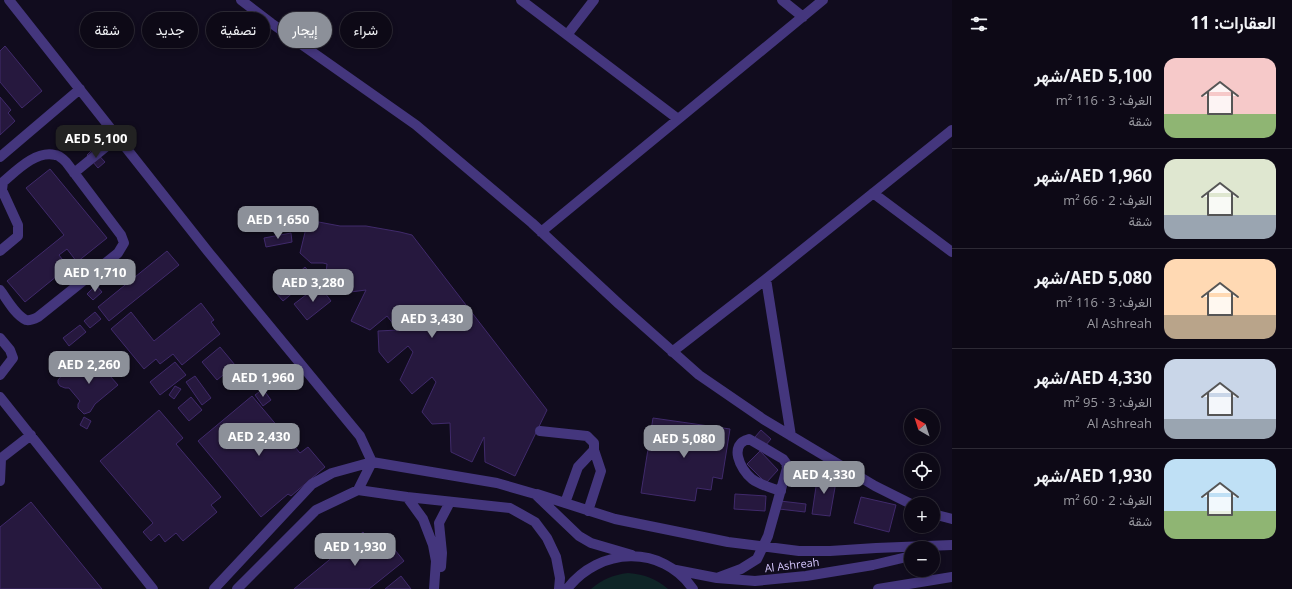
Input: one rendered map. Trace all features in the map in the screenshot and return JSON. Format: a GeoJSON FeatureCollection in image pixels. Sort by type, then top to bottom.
{"type":"FeatureCollection","features":[{"type":"Feature","properties":{"kind":"street"},"geometry":{"type":"LineString","coordinates":[[9,0],[210,254],[360,436],[372,462]]}},
{"type":"Feature","properties":{"kind":"street"},"geometry":{"type":"LineString","coordinates":[[241,0],[271,23],[416,125],[541,232],[699,375],[763,419],[875,486],[904,500]]}},
{"type":"Feature","properties":{"kind":"street"},"geometry":{"type":"LineString","coordinates":[[521,0],[678,119]]}},
{"type":"Feature","properties":{"kind":"street"},"geometry":{"type":"LineString","coordinates":[[567,35],[594,0]]}},
{"type":"Feature","properties":{"kind":"street"},"geometry":{"type":"LineString","coordinates":[[782,0],[803,16]]}},
{"type":"Feature","properties":{"kind":"street"},"geometry":{"type":"LineString","coordinates":[[541,232],[823,0]]}},
{"type":"Feature","properties":{"kind":"street"},"geometry":{"type":"LineString","coordinates":[[0,157],[80,90]]}},
{"type":"Feature","properties":{"kind":"street"},"geometry":{"type":"LineString","coordinates":[[672,352],[952,130]]}},
{"type":"Feature","properties":{"kind":"street"},"geometry":{"type":"LineString","coordinates":[[74,173],[118,137]]}},
{"type":"Feature","properties":{"kind":"street"},"geometry":{"type":"LineString","coordinates":[[0,251],[18,236],[18,225],[2,190],[3,182],[34,158],[45,154],[56,154],[66,162],[121,235],[124,243],[118,253],[38,317],[32,320],[26,320],[18,314],[0,290]]}},
{"type":"Feature","properties":{"kind":"street"},"geometry":{"type":"LineString","coordinates":[[873,193],[952,252]]}},
{"type":"Feature","properties":{"kind":"street"},"geometry":{"type":"LineString","coordinates":[[766,279],[791,436]]}},
{"type":"Feature","properties":{"kind":"street"},"geometry":{"type":"LineString","coordinates":[[0,338],[10,350],[12,358],[0,376]]}},
{"type":"Feature","properties":{"kind":"street"},"geometry":{"type":"LineString","coordinates":[[0,397],[153,589]]}},
{"type":"Feature","properties":{"kind":"street"},"geometry":{"type":"LineString","coordinates":[[540,431],[587,436],[594,443],[594,450],[601,471],[588,511]]}},
{"type":"Feature","properties":{"kind":"street"},"geometry":{"type":"LineString","coordinates":[[0,480],[1,459],[31,435]]}},
{"type":"Feature","properties":{"kind":"street"},"geometry":{"type":"LineString","coordinates":[[717,578],[741,569],[757,559],[768,536],[781,491],[787,468],[783,459],[749,439],[744,440],[740,444],[737,456],[740,464],[747,474],[759,483],[781,491]]}},
{"type":"Feature","properties":{"kind":"street"},"geometry":{"type":"LineString","coordinates":[[565,503],[578,467],[594,450]]}},
{"type":"Feature","properties":{"kind":"street"},"geometry":{"type":"LineString","coordinates":[[358,490],[372,462]]}},
{"type":"Feature","properties":{"kind":"street"},"geometry":{"type":"LineString","coordinates":[[214,589],[312,484],[332,472],[372,462],[497,482],[615,520],[728,542],[798,551],[952,546]]}},
{"type":"Feature","properties":{"kind":"street"},"geometry":{"type":"LineString","coordinates":[[237,589],[316,510],[358,490],[407,498],[510,508],[535,522],[547,538],[556,557],[560,578],[559,589]]}},
{"type":"Feature","properties":{"kind":"street"},"geometry":{"type":"LineString","coordinates":[[535,494],[579,536],[591,543],[632,556],[657,560],[676,570],[687,580],[693,589]]}},
{"type":"Feature","properties":{"kind":"street"},"geometry":{"type":"LineString","coordinates":[[407,498],[423,519],[433,545],[436,561],[434,589]]}},
{"type":"Feature","properties":{"kind":"street"},"geometry":{"type":"LineString","coordinates":[[440,589],[442,553],[439,523],[450,502]]}},
{"type":"Feature","properties":{"kind":"street"},"geometry":{"type":"LineString","coordinates":[[940,516],[952,519]]}},
{"type":"Feature","properties":{"kind":"street"},"geometry":{"type":"LineString","coordinates":[[940,549],[952,546]]}},
{"type":"Feature","properties":{"kind":"street"},"geometry":{"type":"LineString","coordinates":[[567,589],[573,581],[587,570],[609,558],[632,556]]}},
{"type":"Feature","properties":{"kind":"street","name":"Al Ashreah"},"geometry":{"type":"LineString","coordinates":[[676,570],[717,578],[755,581],[806,576],[873,565],[904,558]]}},
{"type":"Feature","properties":{"kind":"street"},"geometry":{"type":"LineString","coordinates":[[878,589],[952,577]]}},
{"type":"Feature","properties":{"kind":"green space"},"geometry":{"type":"Polygon","coordinates":[[[628,573],[650,578],[659,582],[668,589],[591,589],[608,578],[628,573]]]}},
{"type":"Feature","properties":{"kind":"building"},"geometry":{"type":"Polygon","coordinates":[[[5,46],[42,91],[22,108],[0,82],[0,51],[5,46]]]}},
{"type":"Feature","properties":{"kind":"building"},"geometry":{"type":"Polygon","coordinates":[[[0,97],[11,110],[8,113],[15,121],[0,135],[0,97]]]}},
{"type":"Feature","properties":{"kind":"building"},"geometry":{"type":"Polygon","coordinates":[[[93,149],[105,162],[98,168],[87,155],[93,149]]]}},
{"type":"Feature","properties":{"kind":"building"},"geometry":{"type":"Polygon","coordinates":[[[50,169],[107,238],[77,262],[67,249],[59,255],[68,267],[25,302],[7,281],[64,235],[26,188],[50,169]]]}},
{"type":"Feature","properties":{"kind":"building"},"geometry":{"type":"Polygon","coordinates":[[[308,220],[340,226],[366,226],[412,235],[547,410],[515,476],[485,462],[484,437],[472,462],[451,452],[450,423],[432,424],[422,412],[436,382],[432,377],[412,394],[400,380],[413,352],[408,346],[388,363],[379,352],[378,331],[398,330],[387,316],[370,330],[351,321],[366,290],[335,294],[325,283],[327,264],[311,263],[300,253],[308,220]]]}},
{"type":"Feature","properties":{"kind":"building"},"geometry":{"type":"Polygon","coordinates":[[[291,233],[292,242],[266,247],[264,238],[291,233]]]}},
{"type":"Feature","properties":{"kind":"building"},"geometry":{"type":"Polygon","coordinates":[[[167,251],[179,265],[109,321],[98,307],[167,251]]]}},
{"type":"Feature","properties":{"kind":"building"},"geometry":{"type":"Polygon","coordinates":[[[305,267],[313,276],[283,301],[276,293],[305,267]]]}},
{"type":"Feature","properties":{"kind":"building"},"geometry":{"type":"Polygon","coordinates":[[[96,285],[102,292],[93,300],[87,294],[96,285]]]}},
{"type":"Feature","properties":{"kind":"building"},"geometry":{"type":"Polygon","coordinates":[[[319,285],[331,301],[307,320],[294,304],[319,285]]]}},
{"type":"Feature","properties":{"kind":"building"},"geometry":{"type":"Polygon","coordinates":[[[201,303],[214,320],[211,322],[220,334],[182,365],[173,354],[160,364],[156,359],[144,369],[111,329],[131,312],[154,341],[201,303]]]}},
{"type":"Feature","properties":{"kind":"building"},"geometry":{"type":"Polygon","coordinates":[[[95,312],[101,319],[90,328],[84,321],[95,312]]]}},
{"type":"Feature","properties":{"kind":"building"},"geometry":{"type":"Polygon","coordinates":[[[80,325],[86,332],[69,346],[63,338],[80,325]]]}},
{"type":"Feature","properties":{"kind":"building"},"geometry":{"type":"Polygon","coordinates":[[[220,347],[235,365],[217,380],[202,362],[220,347]]]}},
{"type":"Feature","properties":{"kind":"building"},"geometry":{"type":"Polygon","coordinates":[[[94,358],[118,385],[95,404],[90,412],[84,414],[78,408],[80,401],[69,388],[60,386],[58,380],[64,373],[70,376],[94,358]]]}},
{"type":"Feature","properties":{"kind":"building"},"geometry":{"type":"Polygon","coordinates":[[[175,362],[186,375],[160,395],[150,382],[175,362]]]}},
{"type":"Feature","properties":{"kind":"building"},"geometry":{"type":"Polygon","coordinates":[[[195,376],[211,398],[202,405],[186,382],[195,376]]]}},
{"type":"Feature","properties":{"kind":"building"},"geometry":{"type":"Polygon","coordinates":[[[175,386],[181,389],[174,399],[169,395],[175,386]]]}},
{"type":"Feature","properties":{"kind":"building"},"geometry":{"type":"Polygon","coordinates":[[[263,389],[271,400],[263,406],[255,395],[263,389]]]}},
{"type":"Feature","properties":{"kind":"building"},"geometry":{"type":"Polygon","coordinates":[[[252,396],[300,453],[308,447],[325,467],[291,496],[288,494],[261,517],[198,441],[252,396]]]}},
{"type":"Feature","properties":{"kind":"building"},"geometry":{"type":"Polygon","coordinates":[[[191,397],[202,410],[189,421],[178,408],[191,397]]]}},
{"type":"Feature","properties":{"kind":"building"},"geometry":{"type":"Polygon","coordinates":[[[159,410],[183,438],[176,444],[221,497],[211,505],[217,512],[183,541],[176,533],[165,542],[159,534],[151,541],[143,532],[153,523],[100,461],[159,410]]]}},
{"type":"Feature","properties":{"kind":"building"},"geometry":{"type":"Polygon","coordinates":[[[84,417],[91,421],[87,429],[80,425],[84,417]]]}},
{"type":"Feature","properties":{"kind":"building"},"geometry":{"type":"Polygon","coordinates":[[[653,418],[730,429],[722,479],[713,477],[711,490],[697,488],[695,501],[641,493],[653,418]]]}},
{"type":"Feature","properties":{"kind":"building"},"geometry":{"type":"Polygon","coordinates":[[[761,430],[771,439],[765,446],[755,437],[761,430]]]}},
{"type":"Feature","properties":{"kind":"building"},"geometry":{"type":"Polygon","coordinates":[[[760,451],[778,470],[766,483],[747,464],[760,451]]]}},
{"type":"Feature","properties":{"kind":"building"},"geometry":{"type":"Polygon","coordinates":[[[818,473],[837,476],[830,516],[812,514],[818,473]]]}},
{"type":"Feature","properties":{"kind":"building"},"geometry":{"type":"Polygon","coordinates":[[[735,494],[766,496],[765,511],[734,509],[735,494]]]}},
{"type":"Feature","properties":{"kind":"building"},"geometry":{"type":"Polygon","coordinates":[[[861,497],[896,505],[889,532],[854,523],[861,497]]]}},
{"type":"Feature","properties":{"kind":"building"},"geometry":{"type":"Polygon","coordinates":[[[780,501],[806,504],[805,512],[779,509],[780,501]]]}},
{"type":"Feature","properties":{"kind":"building"},"geometry":{"type":"Polygon","coordinates":[[[31,502],[102,589],[0,589],[0,527],[31,502]]]}},
{"type":"Feature","properties":{"kind":"building"},"geometry":{"type":"Polygon","coordinates":[[[363,532],[376,548],[386,539],[404,561],[369,589],[294,589],[363,532]]]}},
{"type":"Feature","properties":{"kind":"building"},"geometry":{"type":"Polygon","coordinates":[[[401,576],[411,589],[385,589],[401,576]]]}}]}
